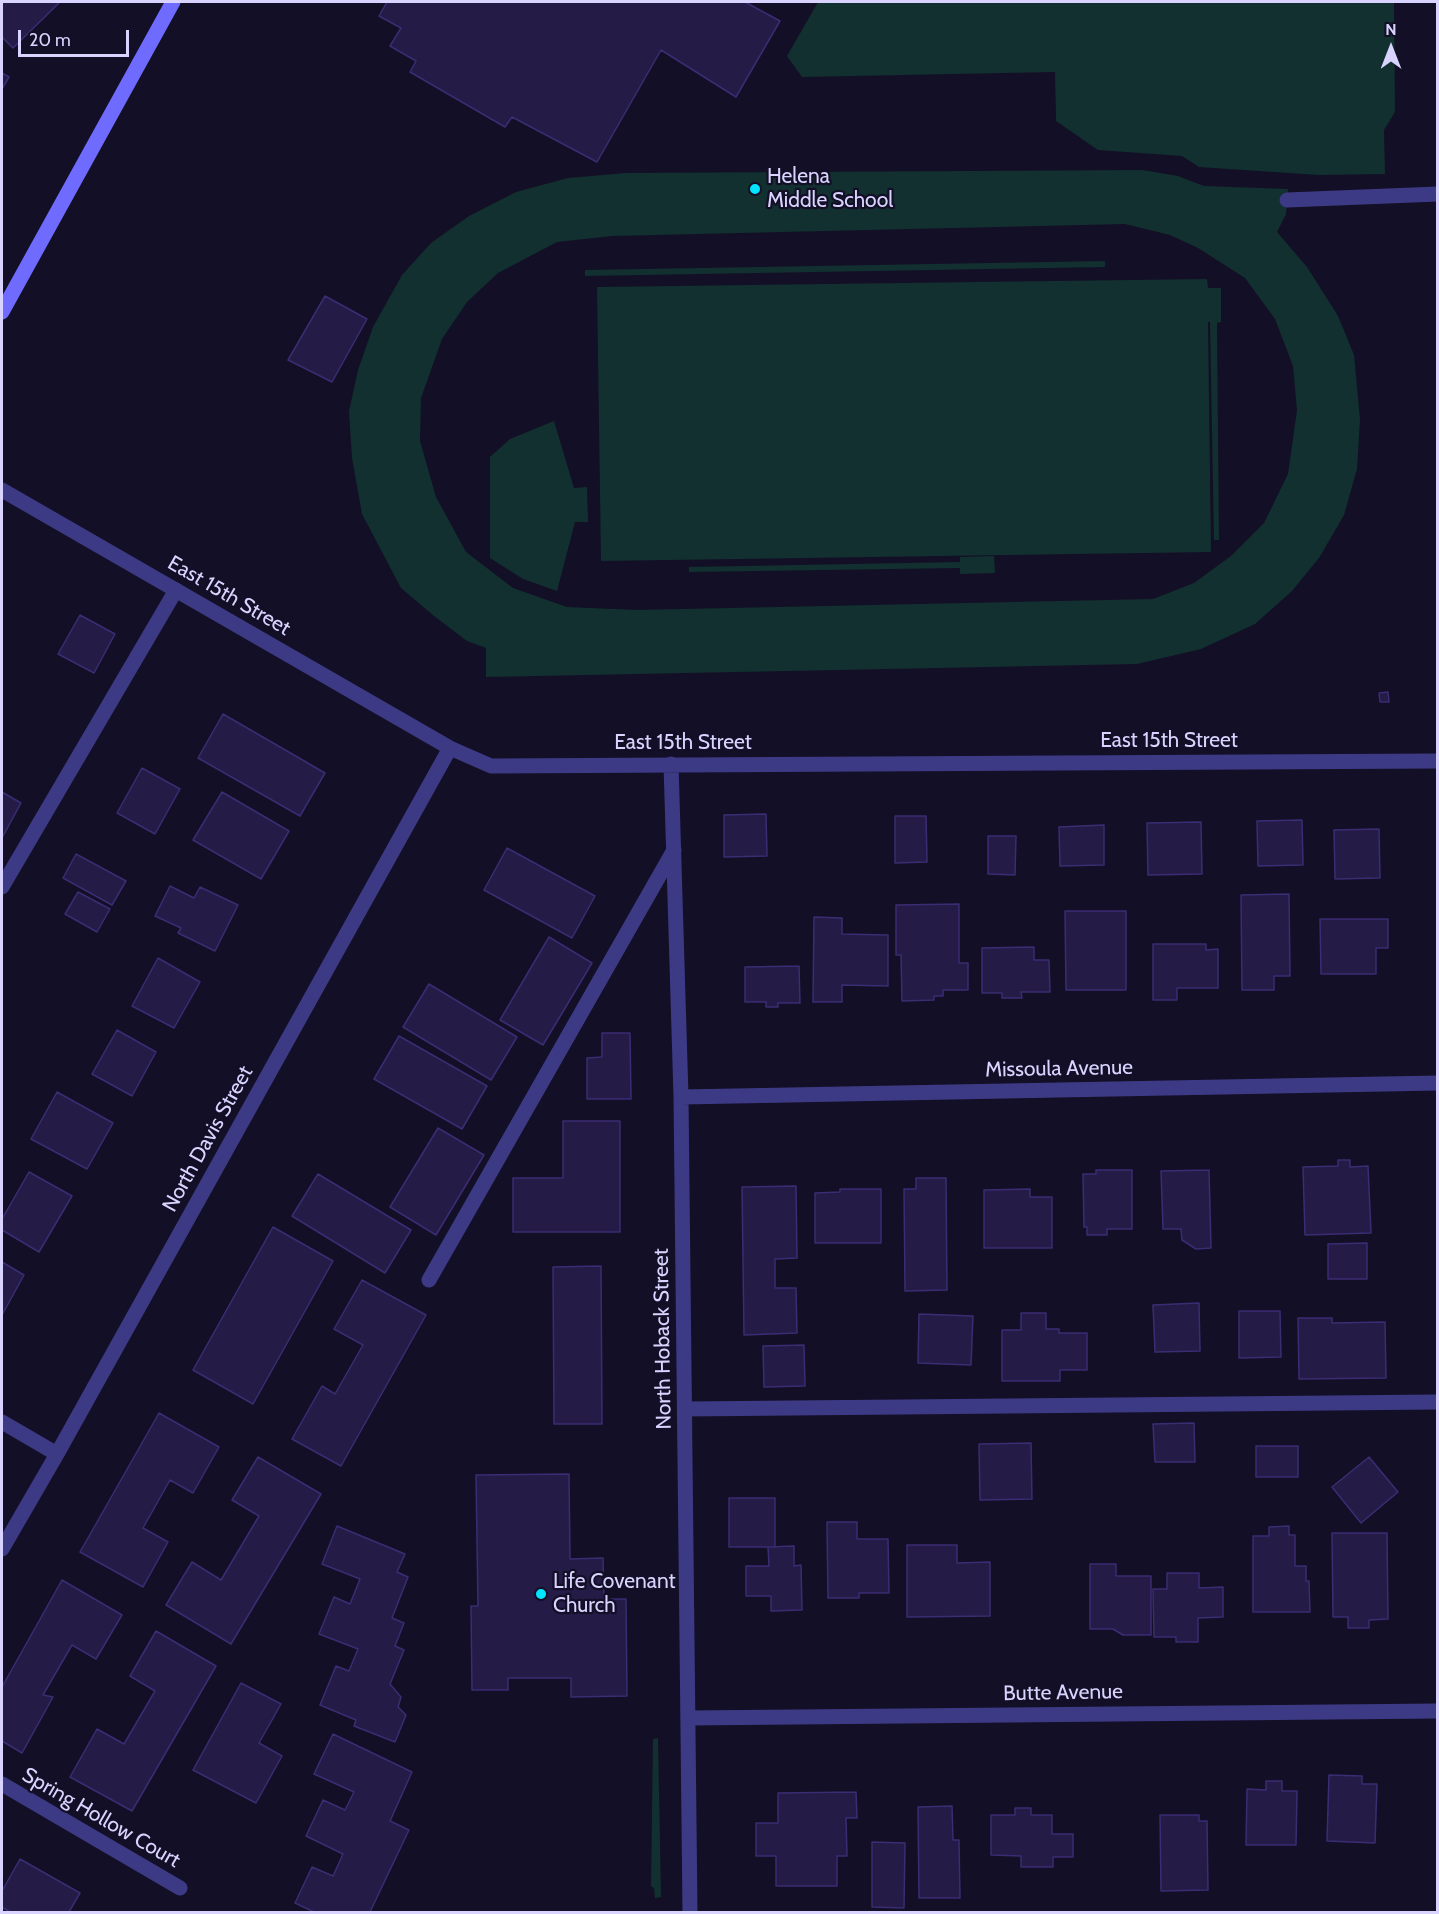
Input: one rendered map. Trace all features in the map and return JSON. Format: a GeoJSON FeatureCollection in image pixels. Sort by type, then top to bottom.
{"type":"FeatureCollection","features":[{"type":"Feature","properties":{"kind":"street"},"geometry":{"type":"LineString","coordinates":[[2,312],[173,2]]}},
{"type":"Feature","properties":{"kind":"street"},"geometry":{"type":"LineString","coordinates":[[1287,200],[1437,194]]}},
{"type":"Feature","properties":{"kind":"street","name":"East 15th Street"},"geometry":{"type":"LineString","coordinates":[[2,490],[450,748],[491,766],[1437,760]]}},
{"type":"Feature","properties":{"kind":"street"},"geometry":{"type":"LineString","coordinates":[[2,887],[176,590]]}},
{"type":"Feature","properties":{"kind":"street","name":"North Davis Street"},"geometry":{"type":"LineString","coordinates":[[2,1549],[450,748]]}},
{"type":"Feature","properties":{"kind":"street","name":"North Hoback Street"},"geometry":{"type":"LineString","coordinates":[[670,764],[681,1097],[690,1912]]}},
{"type":"Feature","properties":{"kind":"street"},"geometry":{"type":"LineString","coordinates":[[429,1280],[674,850]]}},
{"type":"Feature","properties":{"kind":"street","name":"Missoula Avenue"},"geometry":{"type":"LineString","coordinates":[[681,1097],[1437,1083]]}},
{"type":"Feature","properties":{"kind":"street"},"geometry":{"type":"LineString","coordinates":[[685,1409],[1437,1402]]}},
{"type":"Feature","properties":{"kind":"street"},"geometry":{"type":"LineString","coordinates":[[2,1422],[57,1454]]}},
{"type":"Feature","properties":{"kind":"street","name":"Butte Avenue"},"geometry":{"type":"LineString","coordinates":[[688,1718],[1437,1711]]}},
{"type":"Feature","properties":{"kind":"street","name":"Spring Hollow Court"},"geometry":{"type":"LineString","coordinates":[[2,1784],[180,1888]]}},
{"type":"Feature","properties":{"kind":"green space"},"geometry":{"type":"Polygon","coordinates":[[[818,2],[1394,2],[1395,112],[1384,130],[1385,174],[1319,175],[1199,167],[1182,156],[1098,150],[1056,121],[1055,72],[802,77],[787,56],[818,2]]]}},
{"type":"Feature","properties":{"kind":"green space"},"geometry":{"type":"Polygon","coordinates":[[[1142,170],[1178,176],[1204,186],[1288,189],[1286,214],[1277,232],[1307,267],[1338,316],[1354,355],[1360,419],[1357,469],[1344,515],[1319,558],[1292,591],[1255,624],[1201,649],[1137,664],[486,677],[486,648],[467,641],[401,588],[362,514],[352,458],[349,411],[358,370],[373,327],[402,275],[431,243],[469,216],[516,192],[568,178],[626,173],[1142,170]],[[1125,224],[612,236],[557,242],[498,273],[467,302],[442,339],[421,398],[420,441],[436,497],[466,552],[513,588],[567,607],[636,610],[1153,599],[1194,583],[1231,556],[1264,523],[1288,474],[1297,410],[1293,366],[1275,319],[1245,278],[1198,248],[1170,235],[1125,224]]]}},
{"type":"Feature","properties":{"kind":"green space"},"geometry":{"type":"Polygon","coordinates":[[[1105,261],[1105,267],[585,276],[585,270],[1105,261]]]}},
{"type":"Feature","properties":{"kind":"green space"},"geometry":{"type":"Polygon","coordinates":[[[1207,279],[1208,288],[1221,288],[1221,322],[1217,323],[1219,540],[1214,540],[1210,322],[1208,322],[1211,552],[601,561],[597,287],[1207,279]]]}},
{"type":"Feature","properties":{"kind":"green space"},"geometry":{"type":"Polygon","coordinates":[[[554,421],[574,488],[587,487],[588,522],[575,522],[557,591],[523,579],[490,558],[490,457],[510,439],[554,421]]]}},
{"type":"Feature","properties":{"kind":"green space"},"geometry":{"type":"Polygon","coordinates":[[[994,556],[995,573],[960,574],[960,568],[689,572],[689,567],[960,562],[960,557],[994,556]]]}},
{"type":"Feature","properties":{"kind":"green space"},"geometry":{"type":"Polygon","coordinates":[[[658,1738],[661,1897],[655,1898],[654,1888],[651,1886],[653,1739],[658,1738]]]}},
{"type":"Feature","properties":{"kind":"building"},"geometry":{"type":"Polygon","coordinates":[[[2,2],[60,2],[13,48],[2,37],[2,2]]]}},
{"type":"Feature","properties":{"kind":"building"},"geometry":{"type":"Polygon","coordinates":[[[387,2],[745,2],[780,21],[736,97],[661,50],[597,162],[512,117],[505,127],[410,72],[416,61],[390,46],[401,28],[379,16],[387,2]]]}},
{"type":"Feature","properties":{"kind":"building"},"geometry":{"type":"Polygon","coordinates":[[[2,73],[9,77],[2,89],[2,73]]]}},
{"type":"Feature","properties":{"kind":"building"},"geometry":{"type":"Polygon","coordinates":[[[325,296],[367,319],[332,382],[288,360],[325,296]]]}},
{"type":"Feature","properties":{"kind":"building"},"geometry":{"type":"Polygon","coordinates":[[[80,615],[115,634],[94,673],[58,654],[80,615]]]}},
{"type":"Feature","properties":{"kind":"building"},"geometry":{"type":"Polygon","coordinates":[[[1388,692],[1389,702],[1380,702],[1379,693],[1388,692]]]}},
{"type":"Feature","properties":{"kind":"building"},"geometry":{"type":"Polygon","coordinates":[[[223,714],[325,773],[300,816],[198,758],[223,714]]]}},
{"type":"Feature","properties":{"kind":"building"},"geometry":{"type":"Polygon","coordinates":[[[142,768],[180,789],[155,834],[117,813],[142,768]]]}},
{"type":"Feature","properties":{"kind":"building"},"geometry":{"type":"Polygon","coordinates":[[[2,792],[21,803],[2,838],[2,792]]]}},
{"type":"Feature","properties":{"kind":"building"},"geometry":{"type":"Polygon","coordinates":[[[222,792],[289,831],[261,879],[193,840],[222,792]]]}},
{"type":"Feature","properties":{"kind":"building"},"geometry":{"type":"Polygon","coordinates":[[[766,814],[767,856],[724,857],[724,815],[766,814]]]}},
{"type":"Feature","properties":{"kind":"building"},"geometry":{"type":"Polygon","coordinates":[[[895,816],[926,816],[927,862],[895,863],[895,816]]]}},
{"type":"Feature","properties":{"kind":"building"},"geometry":{"type":"Polygon","coordinates":[[[1302,820],[1303,865],[1258,866],[1257,821],[1302,820]]]}},
{"type":"Feature","properties":{"kind":"building"},"geometry":{"type":"Polygon","coordinates":[[[1201,822],[1202,874],[1148,875],[1147,823],[1201,822]]]}},
{"type":"Feature","properties":{"kind":"building"},"geometry":{"type":"Polygon","coordinates":[[[1104,825],[1104,865],[1060,866],[1059,827],[1104,825]]]}},
{"type":"Feature","properties":{"kind":"building"},"geometry":{"type":"Polygon","coordinates":[[[1379,829],[1380,878],[1335,879],[1334,830],[1379,829]]]}},
{"type":"Feature","properties":{"kind":"building"},"geometry":{"type":"Polygon","coordinates":[[[988,836],[1016,836],[1015,875],[988,874],[988,836]]]}},
{"type":"Feature","properties":{"kind":"building"},"geometry":{"type":"Polygon","coordinates":[[[507,848],[595,896],[572,938],[484,890],[507,848]]]}},
{"type":"Feature","properties":{"kind":"building"},"geometry":{"type":"Polygon","coordinates":[[[76,854],[126,881],[112,905],[63,878],[76,854]]]}},
{"type":"Feature","properties":{"kind":"building"},"geometry":{"type":"Polygon","coordinates":[[[170,886],[194,898],[200,887],[238,905],[215,951],[178,933],[181,928],[155,916],[170,886]]]}},
{"type":"Feature","properties":{"kind":"building"},"geometry":{"type":"Polygon","coordinates":[[[78,892],[110,909],[97,932],[65,914],[78,892]]]}},
{"type":"Feature","properties":{"kind":"building"},"geometry":{"type":"Polygon","coordinates":[[[1289,894],[1290,976],[1274,976],[1274,990],[1242,990],[1241,895],[1289,894]]]}},
{"type":"Feature","properties":{"kind":"building"},"geometry":{"type":"Polygon","coordinates":[[[959,904],[959,963],[968,963],[968,990],[943,990],[943,996],[934,996],[934,1000],[902,1001],[901,955],[896,955],[896,905],[959,904]]]}},
{"type":"Feature","properties":{"kind":"building"},"geometry":{"type":"Polygon","coordinates":[[[1065,911],[1126,911],[1126,990],[1066,990],[1065,911]]]}},
{"type":"Feature","properties":{"kind":"building"},"geometry":{"type":"Polygon","coordinates":[[[814,917],[842,918],[842,934],[888,935],[888,986],[842,985],[842,1002],[813,1002],[814,917]]]}},
{"type":"Feature","properties":{"kind":"building"},"geometry":{"type":"Polygon","coordinates":[[[1320,919],[1388,919],[1388,948],[1376,948],[1376,974],[1321,974],[1320,919]]]}},
{"type":"Feature","properties":{"kind":"building"},"geometry":{"type":"Polygon","coordinates":[[[549,937],[592,963],[543,1045],[500,1020],[549,937]]]}},
{"type":"Feature","properties":{"kind":"building"},"geometry":{"type":"Polygon","coordinates":[[[1153,944],[1206,944],[1206,950],[1218,949],[1218,988],[1177,988],[1177,1000],[1153,1000],[1153,944]]]}},
{"type":"Feature","properties":{"kind":"building"},"geometry":{"type":"Polygon","coordinates":[[[1034,947],[1034,960],[1049,960],[1050,992],[1021,992],[1022,998],[1002,998],[1002,993],[982,993],[982,948],[1034,947]]]}},
{"type":"Feature","properties":{"kind":"building"},"geometry":{"type":"Polygon","coordinates":[[[158,958],[200,982],[174,1028],[132,1006],[158,958]]]}},
{"type":"Feature","properties":{"kind":"building"},"geometry":{"type":"Polygon","coordinates":[[[799,966],[800,1003],[778,1003],[778,1007],[766,1007],[766,1002],[745,1002],[745,967],[799,966]]]}},
{"type":"Feature","properties":{"kind":"building"},"geometry":{"type":"Polygon","coordinates":[[[429,984],[517,1037],[491,1080],[403,1027],[429,984]]]}},
{"type":"Feature","properties":{"kind":"building"},"geometry":{"type":"Polygon","coordinates":[[[117,1030],[156,1052],[132,1096],[92,1074],[117,1030]]]}},
{"type":"Feature","properties":{"kind":"building"},"geometry":{"type":"Polygon","coordinates":[[[602,1033],[630,1033],[631,1099],[587,1099],[587,1058],[602,1057],[602,1033]]]}},
{"type":"Feature","properties":{"kind":"building"},"geometry":{"type":"Polygon","coordinates":[[[399,1036],[487,1086],[462,1129],[374,1079],[399,1036]]]}},
{"type":"Feature","properties":{"kind":"building"},"geometry":{"type":"Polygon","coordinates":[[[57,1092],[113,1123],[87,1169],[31,1139],[57,1092]]]}},
{"type":"Feature","properties":{"kind":"building"},"geometry":{"type":"Polygon","coordinates":[[[563,1121],[620,1121],[620,1232],[513,1232],[513,1178],[563,1178],[563,1121]]]}},
{"type":"Feature","properties":{"kind":"building"},"geometry":{"type":"Polygon","coordinates":[[[438,1128],[484,1155],[436,1235],[390,1207],[438,1128]]]}},
{"type":"Feature","properties":{"kind":"building"},"geometry":{"type":"Polygon","coordinates":[[[1338,1160],[1350,1160],[1350,1167],[1368,1166],[1371,1233],[1305,1235],[1303,1167],[1338,1166],[1338,1160]]]}},
{"type":"Feature","properties":{"kind":"building"},"geometry":{"type":"Polygon","coordinates":[[[1096,1170],[1132,1170],[1132,1229],[1107,1229],[1107,1235],[1087,1235],[1087,1227],[1084,1227],[1083,1174],[1096,1174],[1096,1170]]]}},
{"type":"Feature","properties":{"kind":"building"},"geometry":{"type":"Polygon","coordinates":[[[1209,1170],[1211,1248],[1196,1249],[1182,1240],[1181,1229],[1163,1229],[1161,1171],[1209,1170]]]}},
{"type":"Feature","properties":{"kind":"building"},"geometry":{"type":"Polygon","coordinates":[[[29,1172],[72,1196],[39,1252],[2,1230],[2,1219],[29,1172]]]}},
{"type":"Feature","properties":{"kind":"building"},"geometry":{"type":"Polygon","coordinates":[[[318,1174],[411,1230],[385,1273],[292,1216],[318,1174]]]}},
{"type":"Feature","properties":{"kind":"building"},"geometry":{"type":"Polygon","coordinates":[[[916,1178],[946,1178],[947,1290],[905,1291],[904,1189],[916,1189],[916,1178]]]}},
{"type":"Feature","properties":{"kind":"building"},"geometry":{"type":"Polygon","coordinates":[[[796,1186],[797,1258],[775,1259],[775,1288],[796,1288],[797,1333],[744,1335],[742,1187],[796,1186]]]}},
{"type":"Feature","properties":{"kind":"building"},"geometry":{"type":"Polygon","coordinates":[[[840,1189],[881,1189],[881,1243],[815,1243],[815,1193],[840,1192],[840,1189]]]}},
{"type":"Feature","properties":{"kind":"building"},"geometry":{"type":"Polygon","coordinates":[[[1030,1189],[1030,1197],[1052,1197],[1052,1248],[984,1248],[984,1190],[1030,1189]]]}},
{"type":"Feature","properties":{"kind":"building"},"geometry":{"type":"Polygon","coordinates":[[[273,1227],[333,1261],[253,1404],[193,1370],[273,1227]]]}},
{"type":"Feature","properties":{"kind":"building"},"geometry":{"type":"Polygon","coordinates":[[[1367,1243],[1367,1279],[1328,1279],[1328,1244],[1367,1243]]]}},
{"type":"Feature","properties":{"kind":"building"},"geometry":{"type":"Polygon","coordinates":[[[2,1262],[24,1275],[2,1315],[2,1262]]]}},
{"type":"Feature","properties":{"kind":"building"},"geometry":{"type":"Polygon","coordinates":[[[601,1266],[602,1424],[554,1424],[553,1267],[601,1266]]]}},
{"type":"Feature","properties":{"kind":"building"},"geometry":{"type":"Polygon","coordinates":[[[362,1280],[426,1315],[341,1466],[292,1439],[322,1386],[335,1394],[363,1345],[334,1329],[362,1280]]]}},
{"type":"Feature","properties":{"kind":"building"},"geometry":{"type":"Polygon","coordinates":[[[1199,1303],[1200,1351],[1155,1352],[1153,1305],[1199,1303]]]}},
{"type":"Feature","properties":{"kind":"building"},"geometry":{"type":"Polygon","coordinates":[[[1239,1311],[1280,1311],[1281,1357],[1239,1358],[1239,1311]]]}},
{"type":"Feature","properties":{"kind":"building"},"geometry":{"type":"Polygon","coordinates":[[[1021,1313],[1046,1313],[1046,1329],[1059,1329],[1059,1333],[1087,1333],[1087,1370],[1060,1370],[1060,1381],[1002,1381],[1002,1330],[1021,1330],[1021,1313]]]}},
{"type":"Feature","properties":{"kind":"building"},"geometry":{"type":"Polygon","coordinates":[[[919,1314],[973,1316],[971,1365],[918,1363],[919,1314]]]}},
{"type":"Feature","properties":{"kind":"building"},"geometry":{"type":"Polygon","coordinates":[[[1298,1318],[1332,1318],[1332,1323],[1385,1322],[1386,1378],[1299,1379],[1298,1318]]]}},
{"type":"Feature","properties":{"kind":"building"},"geometry":{"type":"Polygon","coordinates":[[[804,1345],[805,1386],[764,1387],[763,1346],[804,1345]]]}},
{"type":"Feature","properties":{"kind":"building"},"geometry":{"type":"Polygon","coordinates":[[[159,1413],[219,1447],[193,1493],[170,1480],[143,1528],[168,1542],[143,1587],[80,1552],[159,1413]]]}},
{"type":"Feature","properties":{"kind":"building"},"geometry":{"type":"Polygon","coordinates":[[[1194,1423],[1195,1462],[1155,1462],[1153,1424],[1194,1423]]]}},
{"type":"Feature","properties":{"kind":"building"},"geometry":{"type":"Polygon","coordinates":[[[1031,1443],[1032,1499],[980,1500],[979,1444],[1031,1443]]]}},
{"type":"Feature","properties":{"kind":"building"},"geometry":{"type":"Polygon","coordinates":[[[1256,1446],[1298,1446],[1298,1477],[1256,1477],[1256,1446]]]}},
{"type":"Feature","properties":{"kind":"building"},"geometry":{"type":"Polygon","coordinates":[[[258,1457],[321,1494],[231,1644],[166,1605],[192,1562],[221,1580],[259,1516],[232,1500],[258,1457]]]}},
{"type":"Feature","properties":{"kind":"building"},"geometry":{"type":"Polygon","coordinates":[[[1369,1457],[1398,1492],[1361,1523],[1332,1487],[1369,1457]]]}},
{"type":"Feature","properties":{"kind":"building"},"geometry":{"type":"Polygon","coordinates":[[[569,1474],[570,1559],[603,1558],[604,1599],[626,1599],[627,1696],[571,1697],[571,1678],[508,1678],[508,1690],[472,1690],[471,1606],[478,1606],[476,1475],[569,1474]]]}},
{"type":"Feature","properties":{"kind":"building"},"geometry":{"type":"Polygon","coordinates":[[[729,1498],[775,1498],[775,1547],[729,1547],[729,1498]]]}},
{"type":"Feature","properties":{"kind":"building"},"geometry":{"type":"Polygon","coordinates":[[[827,1522],[857,1522],[857,1539],[888,1539],[889,1593],[859,1593],[859,1598],[828,1598],[827,1522]]]}},
{"type":"Feature","properties":{"kind":"building"},"geometry":{"type":"Polygon","coordinates":[[[337,1526],[405,1554],[397,1572],[408,1577],[392,1618],[404,1623],[395,1646],[404,1650],[390,1684],[401,1697],[398,1707],[406,1715],[395,1742],[354,1726],[356,1720],[320,1705],[336,1666],[349,1671],[358,1649],[319,1634],[334,1597],[350,1604],[360,1579],[322,1564],[337,1526]]]}},
{"type":"Feature","properties":{"kind":"building"},"geometry":{"type":"Polygon","coordinates":[[[1289,1526],[1289,1535],[1295,1535],[1295,1566],[1306,1566],[1310,1612],[1253,1612],[1253,1536],[1269,1536],[1269,1527],[1289,1526]]]}},
{"type":"Feature","properties":{"kind":"building"},"geometry":{"type":"Polygon","coordinates":[[[1332,1533],[1387,1533],[1388,1619],[1369,1620],[1369,1628],[1348,1628],[1348,1617],[1333,1617],[1332,1533]]]}},
{"type":"Feature","properties":{"kind":"building"},"geometry":{"type":"Polygon","coordinates":[[[907,1545],[957,1545],[957,1563],[990,1562],[990,1616],[907,1617],[907,1545]]]}},
{"type":"Feature","properties":{"kind":"building"},"geometry":{"type":"Polygon","coordinates":[[[794,1546],[794,1566],[801,1565],[802,1610],[771,1611],[771,1596],[746,1596],[746,1566],[769,1566],[768,1547],[794,1546]]]}},
{"type":"Feature","properties":{"kind":"building"},"geometry":{"type":"Polygon","coordinates":[[[1090,1564],[1116,1564],[1116,1576],[1151,1576],[1151,1635],[1123,1635],[1113,1629],[1090,1629],[1090,1564]]]}},
{"type":"Feature","properties":{"kind":"building"},"geometry":{"type":"Polygon","coordinates":[[[1167,1573],[1199,1573],[1199,1588],[1223,1587],[1223,1617],[1198,1618],[1198,1642],[1176,1642],[1176,1637],[1154,1637],[1153,1589],[1167,1589],[1167,1573]]]}},
{"type":"Feature","properties":{"kind":"building"},"geometry":{"type":"Polygon","coordinates":[[[62,1580],[122,1615],[96,1659],[72,1645],[43,1695],[53,1697],[22,1753],[2,1741],[2,1687],[62,1580]]]}},
{"type":"Feature","properties":{"kind":"building"},"geometry":{"type":"Polygon","coordinates":[[[156,1631],[216,1666],[132,1811],[70,1777],[97,1729],[124,1744],[155,1691],[130,1676],[156,1631]]]}},
{"type":"Feature","properties":{"kind":"building"},"geometry":{"type":"Polygon","coordinates":[[[241,1683],[281,1704],[259,1743],[282,1756],[256,1803],[193,1770],[241,1683]]]}},
{"type":"Feature","properties":{"kind":"building"},"geometry":{"type":"Polygon","coordinates":[[[333,1734],[412,1772],[390,1821],[409,1830],[370,1912],[314,1912],[295,1903],[312,1867],[333,1876],[343,1854],[306,1836],[323,1800],[345,1810],[354,1792],[314,1774],[333,1734]]]}},
{"type":"Feature","properties":{"kind":"building"},"geometry":{"type":"Polygon","coordinates":[[[1329,1775],[1362,1776],[1362,1784],[1377,1784],[1375,1843],[1327,1841],[1329,1775]]]}},
{"type":"Feature","properties":{"kind":"building"},"geometry":{"type":"Polygon","coordinates":[[[1266,1781],[1282,1781],[1282,1791],[1297,1791],[1296,1845],[1246,1845],[1247,1789],[1266,1790],[1266,1781]]]}},
{"type":"Feature","properties":{"kind":"building"},"geometry":{"type":"Polygon","coordinates":[[[856,1792],[857,1818],[846,1818],[847,1856],[837,1856],[837,1886],[776,1886],[776,1856],[756,1856],[756,1823],[778,1823],[778,1793],[856,1792]]]}},
{"type":"Feature","properties":{"kind":"building"},"geometry":{"type":"Polygon","coordinates":[[[952,1806],[953,1840],[959,1840],[960,1898],[919,1898],[918,1807],[952,1806]]]}},
{"type":"Feature","properties":{"kind":"building"},"geometry":{"type":"Polygon","coordinates":[[[1015,1808],[1031,1808],[1031,1815],[1052,1815],[1052,1834],[1073,1834],[1073,1857],[1053,1857],[1053,1867],[1021,1867],[1021,1856],[991,1855],[991,1815],[1015,1815],[1015,1808]]]}},
{"type":"Feature","properties":{"kind":"building"},"geometry":{"type":"Polygon","coordinates":[[[1160,1815],[1199,1815],[1199,1821],[1207,1821],[1208,1890],[1161,1891],[1160,1815]]]}},
{"type":"Feature","properties":{"kind":"building"},"geometry":{"type":"Polygon","coordinates":[[[872,1842],[905,1843],[904,1908],[872,1907],[872,1842]]]}},
{"type":"Feature","properties":{"kind":"building"},"geometry":{"type":"Polygon","coordinates":[[[20,1859],[80,1893],[69,1912],[10,1912],[2,1907],[2,1891],[20,1859]]]}},
{"type":"Feature","properties":{"kind":"place","name":"Helena Middle School"},"geometry":{"type":"Point","coordinates":[755,189]}},
{"type":"Feature","properties":{"kind":"place","name":"Life Covenant Church"},"geometry":{"type":"Point","coordinates":[541,1594]}}]}
